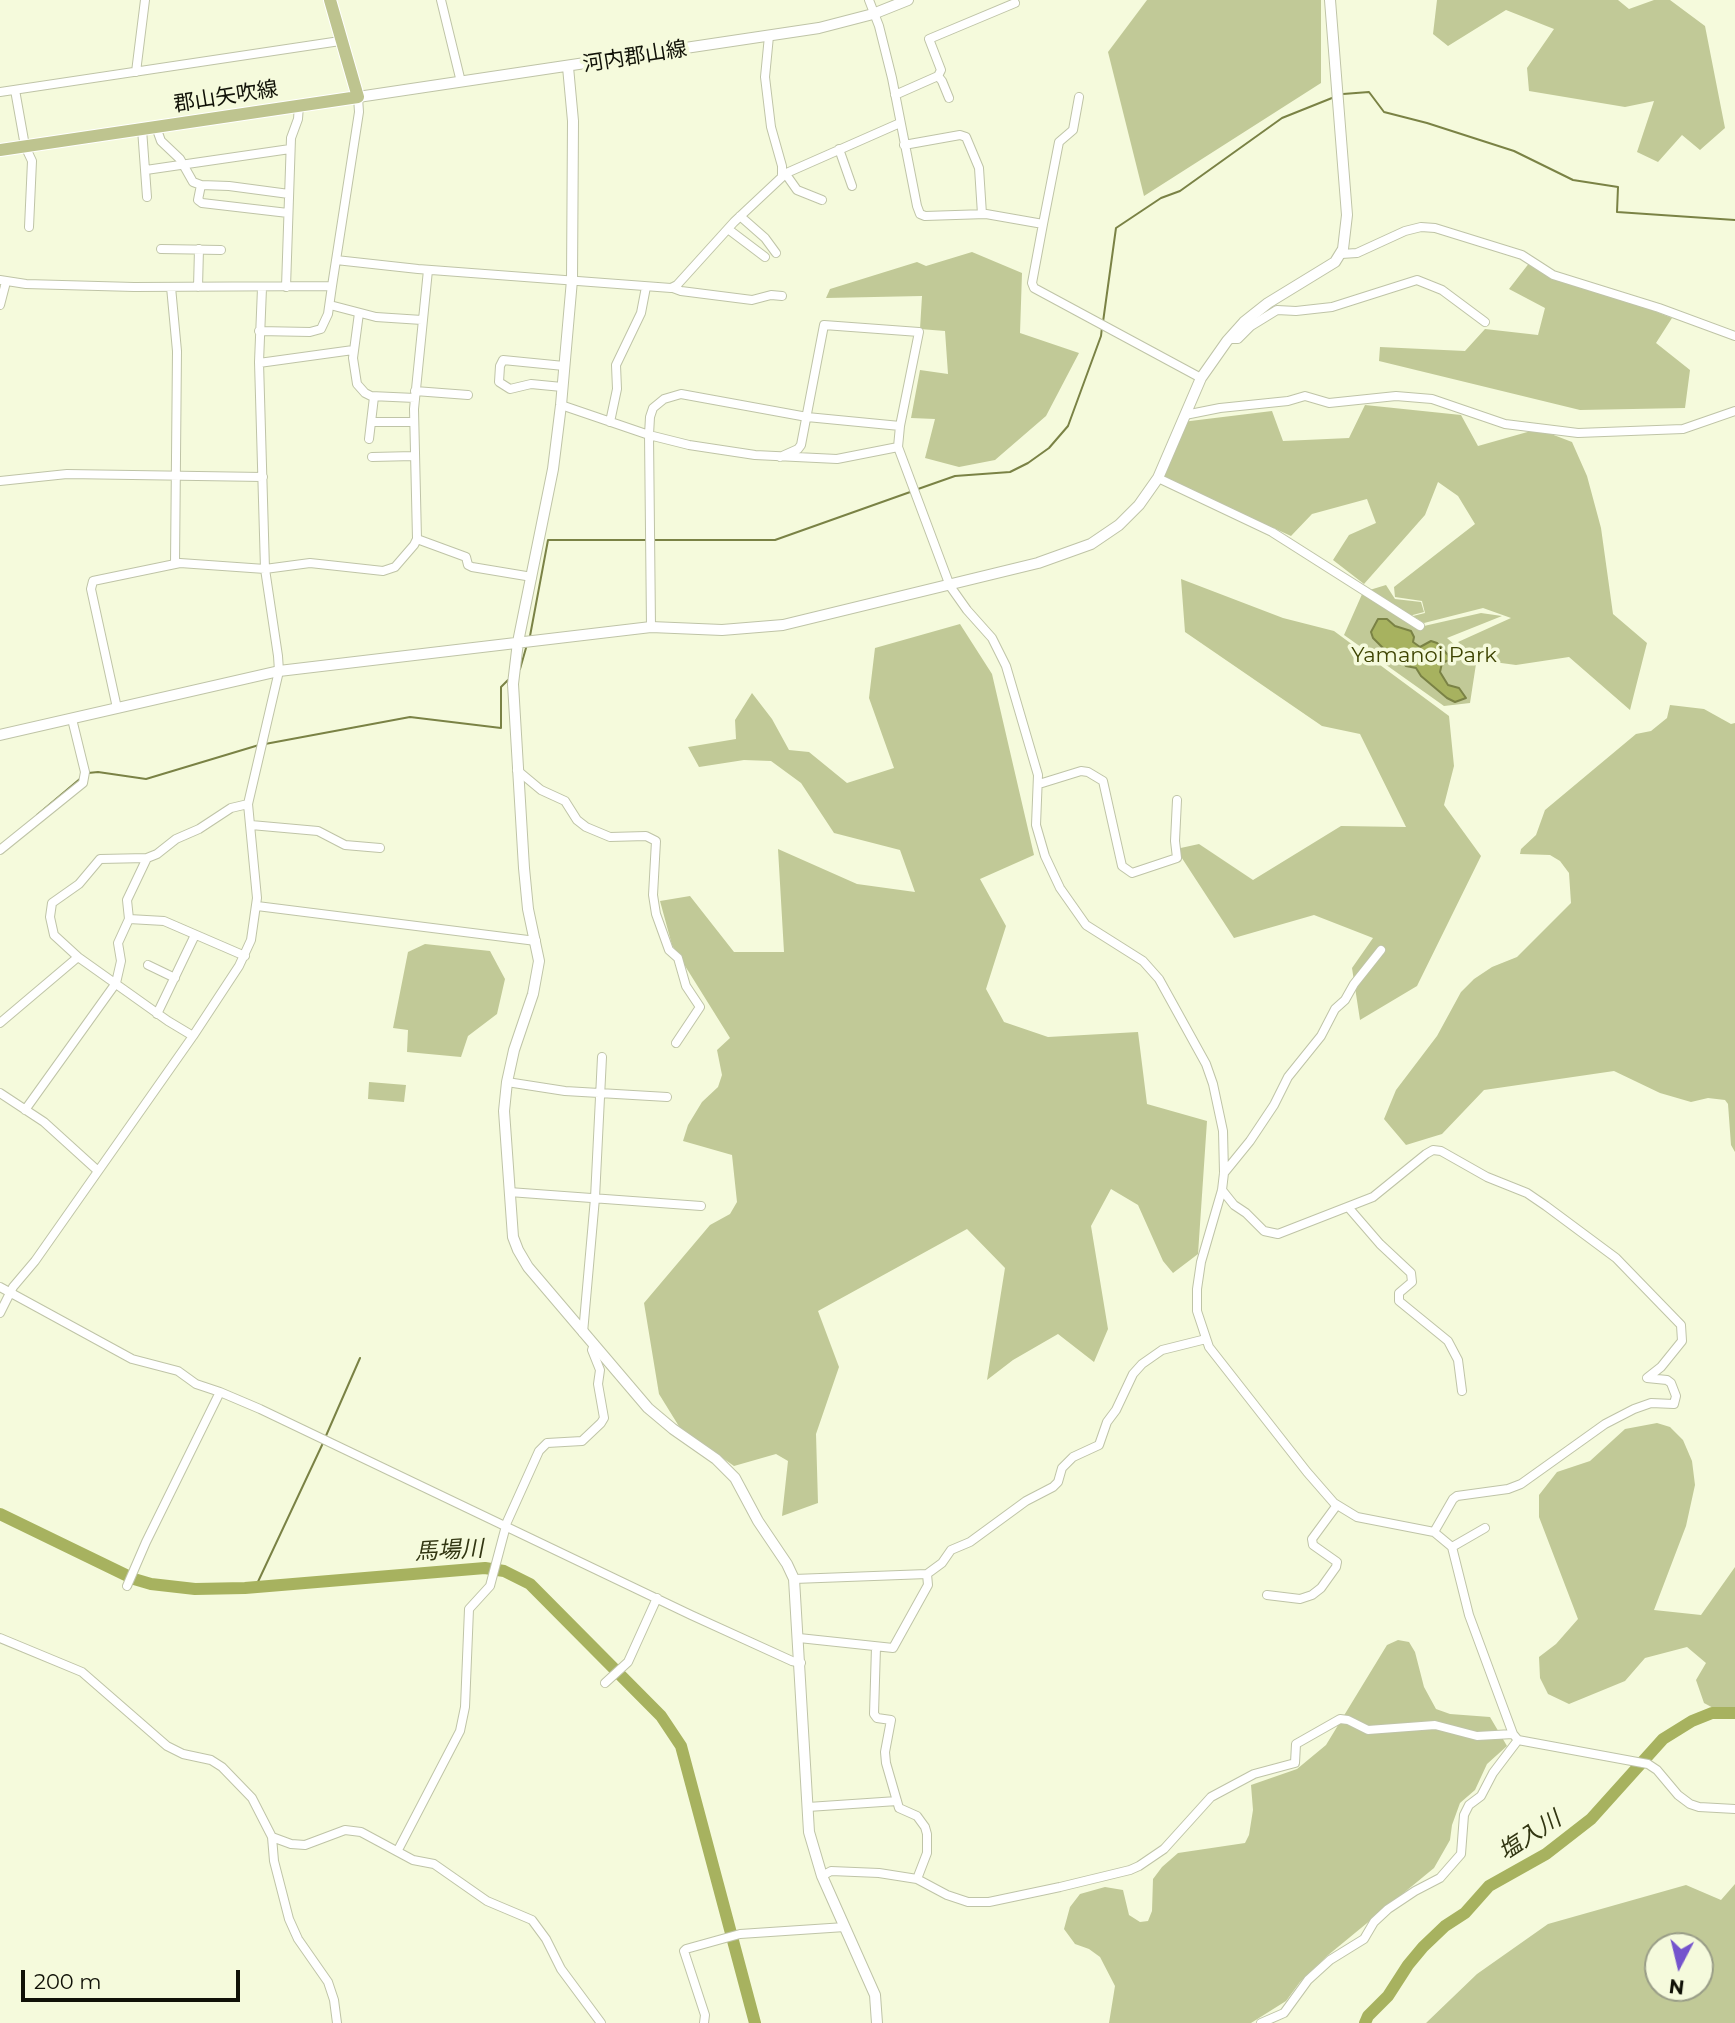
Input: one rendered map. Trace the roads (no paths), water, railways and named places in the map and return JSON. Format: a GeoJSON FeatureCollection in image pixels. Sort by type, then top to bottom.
{"type":"FeatureCollection","features":[{"type":"Feature","properties":{"kind":"main road"},"geometry":{"type":"LineString","coordinates":[[330,0],[358,97]]}},
{"type":"Feature","properties":{"kind":"main road","name":"郡山矢吹線"},"geometry":{"type":"LineString","coordinates":[[0,150],[358,97]]}},
{"type":"Feature","properties":{"kind":"street"},"geometry":{"type":"LineString","coordinates":[[136,72],[145,0]]}},
{"type":"Feature","properties":{"kind":"street"},"geometry":{"type":"LineString","coordinates":[[441,0],[461,82]]}},
{"type":"Feature","properties":{"kind":"street"},"geometry":{"type":"LineString","coordinates":[[869,0],[879,26],[920,214],[982,214],[1043,224]]}},
{"type":"Feature","properties":{"kind":"street","name":"河内郡山線"},"geometry":{"type":"LineString","coordinates":[[358,97],[820,28],[873,14],[908,0]]}},
{"type":"Feature","properties":{"kind":"street"},"geometry":{"type":"LineString","coordinates":[[0,736],[279,671],[651,627],[722,630],[783,625],[1038,564],[1091,544],[1126,519],[1158,478],[1201,378],[1244,322],[1268,303],[1335,262],[1340,254],[1347,215],[1330,0]]}},
{"type":"Feature","properties":{"kind":"street"},"geometry":{"type":"LineString","coordinates":[[895,95],[937,76],[941,70],[929,39],[1015,3]]}},
{"type":"Feature","properties":{"kind":"street"},"geometry":{"type":"LineString","coordinates":[[769,36],[765,82],[771,127],[784,174],[797,190],[822,200]]}},
{"type":"Feature","properties":{"kind":"street"},"geometry":{"type":"LineString","coordinates":[[0,92],[340,41]]}},
{"type":"Feature","properties":{"kind":"street"},"geometry":{"type":"LineString","coordinates":[[568,67],[573,121],[572,280],[562,405],[553,469],[518,642],[513,701],[527,895],[539,961],[537,976],[514,1050],[504,1111],[513,1237],[528,1267],[660,1419],[716,1459],[735,1478],[794,1578],[809,1832],[822,1876],[874,1995],[877,2023]]}},
{"type":"Feature","properties":{"kind":"street"},"geometry":{"type":"LineString","coordinates":[[937,76],[942,80],[949,99]]}},
{"type":"Feature","properties":{"kind":"street"},"geometry":{"type":"LineString","coordinates":[[15,90],[25,146],[33,161],[29,227]]}},
{"type":"Feature","properties":{"kind":"street"},"geometry":{"type":"LineString","coordinates":[[259,331],[316,331],[324,324],[330,305],[359,112],[358,97]]}},
{"type":"Feature","properties":{"kind":"street"},"geometry":{"type":"LineString","coordinates":[[1079,97],[1073,130],[1059,142],[1032,282],[1034,288],[1201,378]]}},
{"type":"Feature","properties":{"kind":"street"},"geometry":{"type":"LineString","coordinates":[[286,287],[290,149],[299,105]]}},
{"type":"Feature","properties":{"kind":"street"},"geometry":{"type":"LineString","coordinates":[[673,288],[740,216],[784,174],[900,123]]}},
{"type":"Feature","properties":{"kind":"street"},"geometry":{"type":"LineString","coordinates":[[156,127],[161,141],[184,165],[191,180],[201,185],[289,194]]}},
{"type":"Feature","properties":{"kind":"street"},"geometry":{"type":"LineString","coordinates":[[142,129],[147,197]]}},
{"type":"Feature","properties":{"kind":"street"},"geometry":{"type":"LineString","coordinates":[[904,145],[960,135],[968,138],[979,169],[982,214]]}},
{"type":"Feature","properties":{"kind":"street"},"geometry":{"type":"LineString","coordinates":[[146,170],[290,149]]}},
{"type":"Feature","properties":{"kind":"street"},"geometry":{"type":"LineString","coordinates":[[839,149],[852,186]]}},
{"type":"Feature","properties":{"kind":"street"},"geometry":{"type":"LineString","coordinates":[[201,185],[198,200],[202,203],[288,214]]}},
{"type":"Feature","properties":{"kind":"street"},"geometry":{"type":"LineString","coordinates":[[740,216],[765,238],[776,253]]}},
{"type":"Feature","properties":{"kind":"street"},"geometry":{"type":"LineString","coordinates":[[1340,254],[1357,253],[1405,231],[1421,227],[1436,228],[1513,252],[1553,275],[1648,304],[1735,336]]}},
{"type":"Feature","properties":{"kind":"street"},"geometry":{"type":"LineString","coordinates":[[728,229],[765,257]]}},
{"type":"Feature","properties":{"kind":"street"},"geometry":{"type":"LineString","coordinates":[[161,249],[221,250]]}},
{"type":"Feature","properties":{"kind":"street"},"geometry":{"type":"LineString","coordinates":[[198,287],[199,249]]}},
{"type":"Feature","properties":{"kind":"street"},"geometry":{"type":"LineString","coordinates":[[336,260],[428,270],[673,288],[752,300],[771,295],[782,296]]}},
{"type":"Feature","properties":{"kind":"street"},"geometry":{"type":"LineString","coordinates":[[117,708],[92,584],[97,579],[176,564],[265,569],[310,563],[389,569],[399,563],[417,539],[415,394],[428,270]]}},
{"type":"Feature","properties":{"kind":"street"},"geometry":{"type":"LineString","coordinates":[[1229,340],[1238,339],[1251,326],[1277,310],[1332,307],[1417,280],[1442,290],[1485,322]]}},
{"type":"Feature","properties":{"kind":"street"},"geometry":{"type":"LineString","coordinates":[[0,305],[3,281],[172,288],[331,286]]}},
{"type":"Feature","properties":{"kind":"street"},"geometry":{"type":"LineString","coordinates":[[610,422],[616,394],[616,365],[641,313],[646,287]]}},
{"type":"Feature","properties":{"kind":"street"},"geometry":{"type":"LineString","coordinates":[[172,288],[177,351],[176,564]]}},
{"type":"Feature","properties":{"kind":"street"},"geometry":{"type":"LineString","coordinates":[[0,1313],[10,1292],[36,1261],[193,1036],[244,956],[251,940],[257,905],[248,804],[279,671],[265,569],[259,363],[262,288]]}},
{"type":"Feature","properties":{"kind":"street"},"geometry":{"type":"LineString","coordinates":[[330,305],[376,317],[422,320]]}},
{"type":"Feature","properties":{"kind":"street"},"geometry":{"type":"LineString","coordinates":[[359,313],[354,349],[355,381],[365,393],[374,397],[415,394],[468,395]]}},
{"type":"Feature","properties":{"kind":"street"},"geometry":{"type":"LineString","coordinates":[[780,457],[799,447],[825,324],[919,332],[898,447],[950,586],[1000,651],[1036,767],[1039,784],[1036,830],[1048,864],[1060,888],[1086,925],[1149,967],[1166,989],[1206,1065],[1221,1114],[1224,1173],[1222,1190],[1197,1279],[1198,1311],[1206,1339],[1213,1353],[1307,1472],[1337,1505],[1357,1517],[1434,1532],[1452,1547],[1469,1615],[1515,1737]]}},
{"type":"Feature","properties":{"kind":"street"},"geometry":{"type":"LineString","coordinates":[[259,363],[354,349]]}},
{"type":"Feature","properties":{"kind":"street"},"geometry":{"type":"LineString","coordinates":[[562,387],[531,384],[510,389],[499,382],[499,366],[503,360],[564,366]]}},
{"type":"Feature","properties":{"kind":"street"},"geometry":{"type":"LineString","coordinates":[[651,627],[649,435],[653,408],[675,394],[807,417],[900,426]]}},
{"type":"Feature","properties":{"kind":"street"},"geometry":{"type":"LineString","coordinates":[[1185,415],[1220,408],[1288,401],[1305,396],[1329,403],[1396,396],[1432,399],[1505,424],[1578,433],[1683,429],[1735,411]]}},
{"type":"Feature","properties":{"kind":"street"},"geometry":{"type":"LineString","coordinates":[[369,439],[374,397]]}},
{"type":"Feature","properties":{"kind":"street"},"geometry":{"type":"LineString","coordinates":[[562,405],[649,435],[689,444],[780,457],[837,459],[898,447]]}},
{"type":"Feature","properties":{"kind":"street"},"geometry":{"type":"LineString","coordinates":[[372,422],[414,422]]}},
{"type":"Feature","properties":{"kind":"street"},"geometry":{"type":"LineString","coordinates":[[372,457],[414,456]]}},
{"type":"Feature","properties":{"kind":"street"},"geometry":{"type":"LineString","coordinates":[[0,481],[67,474],[263,477]]}},
{"type":"Feature","properties":{"kind":"street"},"geometry":{"type":"LineString","coordinates":[[1158,478],[1272,532],[1420,626]]}},
{"type":"Feature","properties":{"kind":"street"},"geometry":{"type":"LineString","coordinates":[[417,539],[466,557],[468,565],[472,567],[532,577]]}},
{"type":"Feature","properties":{"kind":"street"},"geometry":{"type":"LineString","coordinates":[[0,849],[83,783],[85,772],[72,719]]}},
{"type":"Feature","properties":{"kind":"street"},"geometry":{"type":"LineString","coordinates":[[517,770],[541,790],[565,801],[586,827],[610,836],[646,836],[656,841],[653,895],[656,914],[669,950],[678,958],[686,986],[700,1005],[676,1043]]}},
{"type":"Feature","properties":{"kind":"street"},"geometry":{"type":"LineString","coordinates":[[1039,784],[1084,771],[1103,780],[1122,866],[1132,873],[1177,858],[1177,800]]}},
{"type":"Feature","properties":{"kind":"street"},"geometry":{"type":"LineString","coordinates":[[193,1036],[157,1014],[78,957],[54,935],[50,917],[52,903],[79,884],[97,860],[147,858],[231,808],[248,804]]}},
{"type":"Feature","properties":{"kind":"street"},"geometry":{"type":"LineString","coordinates":[[251,825],[318,831],[345,845],[380,848]]}},
{"type":"Feature","properties":{"kind":"street"},"geometry":{"type":"LineString","coordinates":[[25,1110],[116,983],[121,961],[119,941],[129,919],[127,900],[147,858]]}},
{"type":"Feature","properties":{"kind":"street"},"geometry":{"type":"LineString","coordinates":[[257,905],[536,941]]}},
{"type":"Feature","properties":{"kind":"street"},"geometry":{"type":"LineString","coordinates":[[129,919],[164,921],[244,956]]}},
{"type":"Feature","properties":{"kind":"street"},"geometry":{"type":"LineString","coordinates":[[157,1014],[195,935]]}},
{"type":"Feature","properties":{"kind":"street"},"geometry":{"type":"LineString","coordinates":[[1224,1173],[1250,1141],[1274,1105],[1288,1077],[1321,1035],[1335,1009],[1345,1000],[1381,950]]}},
{"type":"Feature","properties":{"kind":"street"},"geometry":{"type":"LineString","coordinates":[[0,1023],[78,957]]}},
{"type":"Feature","properties":{"kind":"street"},"geometry":{"type":"LineString","coordinates":[[148,965],[175,978]]}},
{"type":"Feature","properties":{"kind":"street"},"geometry":{"type":"LineString","coordinates":[[583,1333],[595,1198],[602,1057]]}},
{"type":"Feature","properties":{"kind":"street"},"geometry":{"type":"LineString","coordinates":[[507,1082],[600,1094],[667,1097]]}},
{"type":"Feature","properties":{"kind":"street"},"geometry":{"type":"LineString","coordinates":[[0,1093],[44,1122],[98,1171]]}},
{"type":"Feature","properties":{"kind":"street"},"geometry":{"type":"LineString","coordinates":[[1222,1190],[1234,1205],[1264,1231],[1275,1234],[1287,1232],[1373,1197],[1426,1154],[1433,1150],[1441,1151],[1487,1177],[1527,1193],[1546,1206],[1616,1258],[1654,1299],[1675,1317],[1683,1329],[1682,1340],[1661,1367],[1647,1378],[1668,1380],[1676,1396],[1674,1404],[1651,1403],[1624,1414],[1582,1440],[1521,1484],[1508,1489],[1457,1496],[1452,1499],[1434,1532]]}},
{"type":"Feature","properties":{"kind":"street"},"geometry":{"type":"LineString","coordinates":[[509,1192],[701,1206]]}},
{"type":"Feature","properties":{"kind":"street"},"geometry":{"type":"LineString","coordinates":[[1348,1207],[1380,1244],[1411,1273],[1412,1282],[1399,1293],[1399,1301],[1448,1341],[1458,1360],[1462,1391]]}},
{"type":"Feature","properties":{"kind":"street"},"geometry":{"type":"LineString","coordinates":[[0,1287],[132,1359],[170,1368],[201,1387],[220,1392],[801,1663]]}},
{"type":"Feature","properties":{"kind":"street"},"geometry":{"type":"LineString","coordinates":[[794,1578],[927,1574],[942,1563],[951,1550],[970,1542],[1026,1501],[1053,1487],[1058,1482],[1062,1468],[1073,1457],[1099,1445],[1107,1422],[1116,1410],[1133,1374],[1142,1364],[1163,1350],[1206,1339]]}},
{"type":"Feature","properties":{"kind":"street"},"geometry":{"type":"LineString","coordinates":[[398,1850],[460,1731],[465,1707],[467,1614],[487,1590],[507,1522],[542,1447],[547,1443],[582,1441],[601,1423],[604,1413],[599,1397],[600,1370],[592,1350],[594,1344]]}},
{"type":"Feature","properties":{"kind":"street"},"geometry":{"type":"LineString","coordinates":[[127,1586],[220,1392]]}},
{"type":"Feature","properties":{"kind":"street"},"geometry":{"type":"LineString","coordinates":[[1267,1595],[1300,1599],[1321,1588],[1337,1562],[1313,1545],[1311,1539],[1337,1505]]}},
{"type":"Feature","properties":{"kind":"street"},"geometry":{"type":"LineString","coordinates":[[1452,1547],[1485,1528]]}},
{"type":"Feature","properties":{"kind":"street"},"geometry":{"type":"LineString","coordinates":[[799,1638],[876,1647],[890,1648],[896,1645],[928,1586],[927,1574]]}},
{"type":"Feature","properties":{"kind":"street"},"geometry":{"type":"LineString","coordinates":[[605,1683],[628,1662],[657,1598]]}},
{"type":"Feature","properties":{"kind":"street"},"geometry":{"type":"LineString","coordinates":[[0,1638],[82,1672],[167,1746],[183,1754],[211,1760],[222,1767],[252,1798],[272,1837],[274,1861],[289,1919],[298,1939],[328,1982],[337,2023]]}},
{"type":"Feature","properties":{"kind":"street"},"geometry":{"type":"LineString","coordinates":[[876,1647],[874,1714],[877,1718],[891,1720],[884,1756],[900,1808],[917,1816],[925,1827],[927,1850],[917,1879]]}},
{"type":"Feature","properties":{"kind":"street"},"geometry":{"type":"LineString","coordinates":[[822,1876],[831,1871],[879,1873],[917,1879],[968,1902],[989,1902],[1130,1870],[1164,1849],[1211,1797],[1254,1774],[1295,1763],[1296,1744],[1323,1731],[1339,1719],[1348,1720],[1368,1730],[1435,1725],[1477,1736],[1515,1737],[1648,1764],[1690,1804],[1735,1809]]}},
{"type":"Feature","properties":{"kind":"street"},"geometry":{"type":"LineString","coordinates":[[1261,2023],[1284,2013],[1308,1980],[1330,1961],[1364,1939],[1374,1922],[1388,1909],[1440,1878],[1461,1854],[1464,1815],[1469,1805],[1482,1796],[1515,1737]]}},
{"type":"Feature","properties":{"kind":"street"},"geometry":{"type":"LineString","coordinates":[[808,1807],[897,1801]]}},
{"type":"Feature","properties":{"kind":"street"},"geometry":{"type":"LineString","coordinates":[[272,1837],[291,1844],[305,1845],[345,1830],[354,1831],[368,1835],[413,1860],[429,1862],[439,1867],[472,1892],[500,1908],[532,1920],[546,1939],[561,1969],[601,2023]]}},
{"type":"Feature","properties":{"kind":"street"},"geometry":{"type":"LineString","coordinates":[[704,2023],[705,2015],[684,1951],[691,1946],[740,1934],[845,1927]]}},
{"type":"Feature","properties":{"kind":"waterway"},"geometry":{"type":"LineString","coordinates":[[1343,94],[1369,92],[1384,112],[1514,151],[1573,180],[1618,187],[1617,212],[1735,220]]}},
{"type":"Feature","properties":{"kind":"waterway"},"geometry":{"type":"LineString","coordinates":[[1103,322],[1116,228],[1161,198],[1180,191],[1282,118],[1332,98]]}},
{"type":"Feature","properties":{"kind":"waterway"},"geometry":{"type":"LineString","coordinates":[[918,489],[955,476],[1010,472],[1049,448],[1068,426],[1102,327]]}},
{"type":"Feature","properties":{"kind":"waterway"},"geometry":{"type":"LineString","coordinates":[[654,540],[775,540],[913,491]]}},
{"type":"Feature","properties":{"kind":"waterway"},"geometry":{"type":"LineString","coordinates":[[530,636],[548,540],[648,540]]}},
{"type":"Feature","properties":{"kind":"waterway"},"geometry":{"type":"LineString","coordinates":[[520,669],[526,648]]}},
{"type":"Feature","properties":{"kind":"waterway"},"geometry":{"type":"LineString","coordinates":[[265,744],[410,717],[501,728],[501,687],[508,680]]}},
{"type":"Feature","properties":{"kind":"waterway"},"geometry":{"type":"LineString","coordinates":[[88,773],[146,779],[259,745]]}},
{"type":"Feature","properties":{"kind":"waterway"},"geometry":{"type":"LineString","coordinates":[[37,815],[81,778]]}},
{"type":"Feature","properties":{"kind":"waterway"},"geometry":{"type":"LineString","coordinates":[[325,1438],[360,1358]]}},
{"type":"Feature","properties":{"kind":"waterway"},"geometry":{"type":"LineString","coordinates":[[256,1586],[323,1443]]}},
{"type":"Feature","properties":{"kind":"waterway","name":"馬場川"},"geometry":{"type":"LineString","coordinates":[[0,1514],[134,1579],[151,1584],[195,1589],[245,1588],[485,1568],[504,1571],[530,1584],[661,1716],[681,1746],[755,2023]]}},
{"type":"Feature","properties":{"kind":"waterway","name":"塩入川"},"geometry":{"type":"LineString","coordinates":[[1365,2023],[1368,2016],[1388,1996],[1408,1965],[1445,1926],[1465,1913],[1489,1886],[1546,1854],[1591,1819],[1663,1739],[1692,1721],[1712,1713],[1735,1713]]}},
{"type":"Feature","properties":{"kind":"park label","name":"Yamanoi Park"},"geometry":{"type":"Point","coordinates":[1424,656]}}]}
